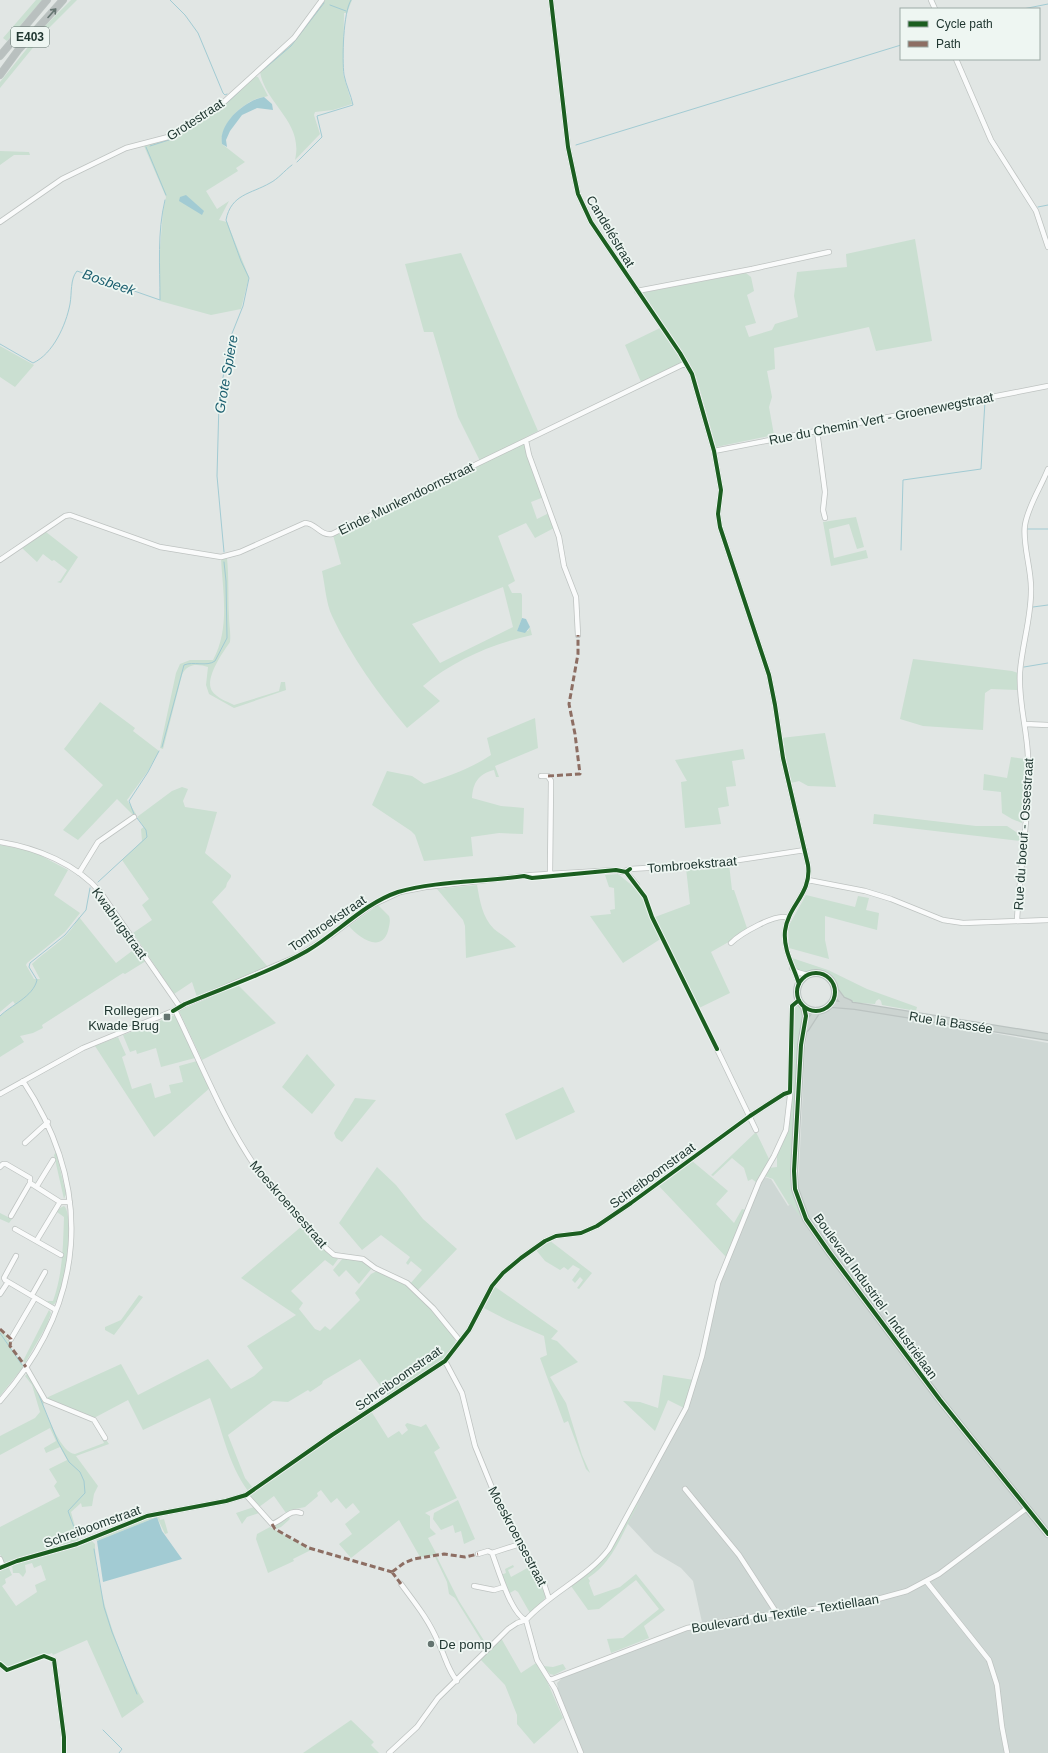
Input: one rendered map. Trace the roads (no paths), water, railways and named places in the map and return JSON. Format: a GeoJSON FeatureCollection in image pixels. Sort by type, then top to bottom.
{"type":"FeatureCollection","features":[{"type":"Feature","properties":{"kind":"highway","name":"E403"},"geometry":{"type":"LineString","coordinates":[[0,56],[47,0]]}},
{"type":"Feature","properties":{"kind":"highway","name":"E403"},"geometry":{"type":"LineString","coordinates":[[0,75],[19,49],[63,0]]}},
{"type":"Feature","properties":{"kind":"main road"},"geometry":{"type":"LineString","coordinates":[[815,972],[827,975],[834,983],[836,992],[831,1004],[823,1010],[817,1011],[804,1007],[799,1000],[797,993],[799,984],[807,975],[815,972]]}},
{"type":"Feature","properties":{"kind":"main road","name":"Rue la Bassée"},"geometry":{"type":"LineString","coordinates":[[836,992],[842,1000],[855,1006]]}},
{"type":"Feature","properties":{"kind":"main road","name":"Rue la Bassée"},"geometry":{"type":"LineString","coordinates":[[831,1004],[855,1006],[1048,1037]]}},
{"type":"Feature","properties":{"kind":"main road","name":"Boulevard Industriel - Industriélaan"},"geometry":{"type":"LineString","coordinates":[[804,1007],[804,1030],[801,1045],[794,1171],[795,1189],[806,1219],[940,1400],[1048,1534]]}},
{"type":"Feature","properties":{"kind":"main road","name":"Boulevard Industriel - Industriélaan"},"geometry":{"type":"LineString","coordinates":[[804,1030],[817,1011]]}},
{"type":"Feature","properties":{"kind":"street","name":"Grotestraat"},"geometry":{"type":"LineString","coordinates":[[0,222],[62,180],[126,148],[172,136],[225,100],[294,38],[322,0]]}},
{"type":"Feature","properties":{"kind":"street","name":"Candeléstraat"},"geometry":{"type":"LineString","coordinates":[[551,0],[568,147],[575,184],[582,204],[591,222],[686,363],[694,378],[714,451],[721,490],[718,514],[720,527],[760,648],[774,697],[783,758],[805,850],[809,873],[808,880]]}},
{"type":"Feature","properties":{"kind":"street"},"geometry":{"type":"LineString","coordinates":[[956,60],[991,140],[1036,211],[1048,247]]}},
{"type":"Feature","properties":{"kind":"street"},"geometry":{"type":"LineString","coordinates":[[637,291],[752,269],[829,252]]}},
{"type":"Feature","properties":{"kind":"street","name":"Einde Munkendoornstraat"},"geometry":{"type":"LineString","coordinates":[[0,560],[65,516],[70,515],[160,547],[221,557],[240,552],[305,523],[309,523],[325,534],[332,534],[686,363]]}},
{"type":"Feature","properties":{"kind":"street","name":"Rue du Chemin Vert - Groenewegstraat"},"geometry":{"type":"LineString","coordinates":[[714,451],[1048,386]]}},
{"type":"Feature","properties":{"kind":"street"},"geometry":{"type":"LineString","coordinates":[[817,431],[826,492],[824,510],[825,518]]}},
{"type":"Feature","properties":{"kind":"street"},"geometry":{"type":"LineString","coordinates":[[526,441],[529,455],[559,538],[564,566],[576,597],[578,635]]}},
{"type":"Feature","properties":{"kind":"street","name":"Rue du boeuf - Ossestraat"},"geometry":{"type":"LineString","coordinates":[[1017,920],[1028,776],[1025,724],[1020,702],[1020,672],[1032,590],[1025,526],[1028,514],[1048,469]]}},
{"type":"Feature","properties":{"kind":"street"},"geometry":{"type":"LineString","coordinates":[[1025,724],[1048,725]]}},
{"type":"Feature","properties":{"kind":"street"},"geometry":{"type":"LineString","coordinates":[[541,776],[548,776],[551,781],[550,873]]}},
{"type":"Feature","properties":{"kind":"street"},"geometry":{"type":"LineString","coordinates":[[79,873],[101,840],[124,826],[134,817]]}},
{"type":"Feature","properties":{"kind":"street","name":"Kwabrugstraat"},"geometry":{"type":"LineString","coordinates":[[0,842],[36,850],[79,873],[101,893],[180,1007]]}},
{"type":"Feature","properties":{"kind":"street","name":"Tombroekstraat"},"geometry":{"type":"LineString","coordinates":[[524,876],[532,878],[557,874],[616,870],[626,872],[630,869],[712,864],[805,850]]}},
{"type":"Feature","properties":{"kind":"street"},"geometry":{"type":"LineString","coordinates":[[626,872],[637,885]]}},
{"type":"Feature","properties":{"kind":"street","name":"Tombroekstraat"},"geometry":{"type":"LineString","coordinates":[[0,1094],[83,1048],[175,1010],[298,956],[330,936],[367,908],[390,895],[419,888],[550,873],[557,874]]}},
{"type":"Feature","properties":{"kind":"street"},"geometry":{"type":"LineString","coordinates":[[799,984],[791,966],[785,934],[788,918],[804,892],[808,880],[865,891],[891,899],[942,920],[963,922],[1048,920]]}},
{"type":"Feature","properties":{"kind":"street"},"geometry":{"type":"LineString","coordinates":[[731,943],[773,918],[781,916],[788,918]]}},
{"type":"Feature","properties":{"kind":"street"},"geometry":{"type":"LineString","coordinates":[[791,966],[797,972],[807,975]]}},
{"type":"Feature","properties":{"kind":"street"},"geometry":{"type":"LineString","coordinates":[[389,1753],[415,1729],[438,1698],[508,1630],[521,1621],[526,1620],[549,1599],[594,1566],[609,1549],[680,1421],[688,1403],[698,1370],[718,1283],[759,1182],[774,1156],[786,1130],[789,1117],[793,1005],[799,1000]]}},
{"type":"Feature","properties":{"kind":"street","name":"Moeskroensestraat"},"geometry":{"type":"LineString","coordinates":[[175,1010],[229,1122],[258,1170],[275,1192],[334,1255],[363,1259],[375,1268],[407,1283],[433,1308],[460,1341]]}},
{"type":"Feature","properties":{"kind":"street"},"geometry":{"type":"LineString","coordinates":[[717,1050],[756,1130]]}},
{"type":"Feature","properties":{"kind":"street"},"geometry":{"type":"LineString","coordinates":[[0,1401],[40,1346],[56,1310],[62,1296],[71,1238],[70,1202],[62,1162],[48,1122],[23,1081]]}},
{"type":"Feature","properties":{"kind":"street","name":"Schreiboomstraat"},"geometry":{"type":"LineString","coordinates":[[1,1567],[77,1544],[147,1516],[226,1501],[246,1495],[445,1361],[469,1330],[492,1286],[503,1273],[521,1258],[545,1241],[556,1236],[581,1233],[598,1226],[750,1116],[784,1094],[790,1092]]}},
{"type":"Feature","properties":{"kind":"street"},"geometry":{"type":"LineString","coordinates":[[25,1143],[48,1122]]}},
{"type":"Feature","properties":{"kind":"street"},"geometry":{"type":"LineString","coordinates":[[37,1186],[54,1160]]}},
{"type":"Feature","properties":{"kind":"street"},"geometry":{"type":"LineString","coordinates":[[0,1166],[6,1164],[30,1178],[30,1183],[11,1216]]}},
{"type":"Feature","properties":{"kind":"street"},"geometry":{"type":"LineString","coordinates":[[30,1183],[37,1186],[60,1202],[70,1202]]}},
{"type":"Feature","properties":{"kind":"street"},"geometry":{"type":"LineString","coordinates":[[37,1240],[60,1202]]}},
{"type":"Feature","properties":{"kind":"street"},"geometry":{"type":"LineString","coordinates":[[15,1229],[37,1240],[61,1255]]}},
{"type":"Feature","properties":{"kind":"street"},"geometry":{"type":"LineString","coordinates":[[16,1256],[4,1278],[8,1282],[56,1310]]}},
{"type":"Feature","properties":{"kind":"street"},"geometry":{"type":"LineString","coordinates":[[11,1339],[45,1272]]}},
{"type":"Feature","properties":{"kind":"street"},"geometry":{"type":"LineString","coordinates":[[0,1294],[8,1282]]}},
{"type":"Feature","properties":{"kind":"street","name":"Moeskroensestraat"},"geometry":{"type":"LineString","coordinates":[[445,1361],[462,1393],[475,1446],[482,1465],[502,1510],[544,1584],[549,1599]]}},
{"type":"Feature","properties":{"kind":"street"},"geometry":{"type":"LineString","coordinates":[[26,1367],[45,1400],[94,1420],[106,1438]]}},
{"type":"Feature","properties":{"kind":"street"},"geometry":{"type":"LineString","coordinates":[[685,1489],[738,1554],[778,1615]]}},
{"type":"Feature","properties":{"kind":"street"},"geometry":{"type":"LineString","coordinates":[[246,1495],[272,1524],[292,1512],[296,1511],[301,1513]]}},
{"type":"Feature","properties":{"kind":"street","name":"Boulevard du Textile - Textiellaan"},"geometry":{"type":"LineString","coordinates":[[550,1680],[676,1631],[743,1618],[778,1615],[881,1599],[907,1591],[926,1581],[964,1556],[1027,1508]]}},
{"type":"Feature","properties":{"kind":"street"},"geometry":{"type":"LineString","coordinates":[[478,1554],[488,1551],[492,1553],[520,1544]]}},
{"type":"Feature","properties":{"kind":"street"},"geometry":{"type":"LineString","coordinates":[[492,1553],[504,1587],[522,1619],[526,1620],[537,1660],[550,1680],[581,1753]]}},
{"type":"Feature","properties":{"kind":"street"},"geometry":{"type":"LineString","coordinates":[[0,1559],[1,1567]]}},
{"type":"Feature","properties":{"kind":"street"},"geometry":{"type":"LineString","coordinates":[[926,1581],[989,1660],[997,1685],[1007,1753]]}},
{"type":"Feature","properties":{"kind":"street"},"geometry":{"type":"LineString","coordinates":[[401,1584],[425,1616],[439,1642],[448,1668],[457,1681]]}},
{"type":"Feature","properties":{"kind":"street"},"geometry":{"type":"LineString","coordinates":[[474,1586],[494,1590],[504,1587]]}},
{"type":"Feature","properties":{"kind":"street"},"geometry":{"type":"LineString","coordinates":[[54,1660],[64,1730],[64,1753]]}},
{"type":"Feature","properties":{"kind":"water"},"geometry":{"type":"Polygon","coordinates":[[[264,97],[272,104],[273,110],[257,108],[242,115],[230,131],[226,140],[227,147],[222,144],[224,128],[235,114],[249,103],[264,97]]]}},
{"type":"Feature","properties":{"kind":"water"},"geometry":{"type":"Polygon","coordinates":[[[186,195],[204,211],[202,215],[179,201],[180,197],[186,195]]]}},
{"type":"Feature","properties":{"kind":"water"},"geometry":{"type":"Polygon","coordinates":[[[522,618],[526,619],[530,627],[525,633],[517,631],[522,618]]]}},
{"type":"Feature","properties":{"kind":"water"},"geometry":{"type":"Polygon","coordinates":[[[157,1517],[162,1531],[182,1559],[103,1582],[97,1541],[157,1517]]]}},
{"type":"Feature","properties":{"kind":"waterway"},"geometry":{"type":"LineString","coordinates":[[170,0],[185,15],[198,33],[223,93],[225,95],[227,94]]}},
{"type":"Feature","properties":{"kind":"waterway","name":"Grote Spiere"},"geometry":{"type":"LineString","coordinates":[[297,162],[322,137],[317,116],[353,105],[344,75],[343,58],[346,15],[351,0]]}},
{"type":"Feature","properties":{"kind":"waterway","name":"Bosbeek"},"geometry":{"type":"LineString","coordinates":[[263,70],[291,46],[324,3]]}},
{"type":"Feature","properties":{"kind":"waterway"},"geometry":{"type":"LineString","coordinates":[[1028,8],[1048,4]]}},
{"type":"Feature","properties":{"kind":"waterway","name":"Bosbeek"},"geometry":{"type":"LineString","coordinates":[[330,5],[346,11]]}},
{"type":"Feature","properties":{"kind":"waterway"},"geometry":{"type":"LineString","coordinates":[[576,145],[900,45]]}},
{"type":"Feature","properties":{"kind":"waterway","name":"Bosbeek"},"geometry":{"type":"LineString","coordinates":[[228,102],[246,85]]}},
{"type":"Feature","properties":{"kind":"waterway","name":"Bosbeek"},"geometry":{"type":"LineString","coordinates":[[150,146],[172,139],[215,110]]}},
{"type":"Feature","properties":{"kind":"waterway","name":"Bosbeek"},"geometry":{"type":"LineString","coordinates":[[146,147],[166,195]]}},
{"type":"Feature","properties":{"kind":"waterway","name":"Grote Spiere"},"geometry":{"type":"LineString","coordinates":[[224,552],[217,476],[219,402],[229,341],[243,306],[249,278],[226,220],[232,205],[237,200],[273,181],[292,165]]}},
{"type":"Feature","properties":{"kind":"waterway","name":"Bosbeek"},"geometry":{"type":"LineString","coordinates":[[0,344],[33,363],[47,353],[62,330],[70,304],[73,278],[77,271],[160,300],[160,237],[162,212],[165,200]]}},
{"type":"Feature","properties":{"kind":"waterway"},"geometry":{"type":"LineString","coordinates":[[1038,207],[1048,205]]}},
{"type":"Feature","properties":{"kind":"waterway"},"geometry":{"type":"LineString","coordinates":[[901,550],[903,480],[981,469],[985,401]]}},
{"type":"Feature","properties":{"kind":"waterway"},"geometry":{"type":"LineString","coordinates":[[1027,529],[1048,529]]}},
{"type":"Feature","properties":{"kind":"waterway","name":"Grote Spiere"},"geometry":{"type":"LineString","coordinates":[[162,747],[184,665],[212,663],[215,661],[227,638],[226,581],[224,562]]}},
{"type":"Feature","properties":{"kind":"waterway"},"geometry":{"type":"LineString","coordinates":[[1033,607],[1048,605]]}},
{"type":"Feature","properties":{"kind":"waterway"},"geometry":{"type":"LineString","coordinates":[[1024,667],[1048,663]]}},
{"type":"Feature","properties":{"kind":"waterway","name":"Grote Spiere"},"geometry":{"type":"LineString","coordinates":[[134,814],[129,801],[148,772],[159,751]]}},
{"type":"Feature","properties":{"kind":"waterway","name":"Grote Spiere"},"geometry":{"type":"LineString","coordinates":[[98,882],[147,837],[146,830],[137,818]]}},
{"type":"Feature","properties":{"kind":"waterway","name":"Grote Spiere"},"geometry":{"type":"LineString","coordinates":[[0,1016],[26,996],[35,986],[37,980],[29,967],[30,963],[65,935],[86,910],[90,888]]}},
{"type":"Feature","properties":{"kind":"waterway"},"geometry":{"type":"LineString","coordinates":[[0,1333],[22,1365]]}},
{"type":"Feature","properties":{"kind":"waterway"},"geometry":{"type":"LineString","coordinates":[[36,1388],[58,1442],[69,1462],[80,1472],[84,1481],[85,1493],[68,1511],[78,1538]]}},
{"type":"Feature","properties":{"kind":"waterway"},"geometry":{"type":"LineString","coordinates":[[94,1549],[104,1607],[112,1632],[137,1694]]}},
{"type":"Feature","properties":{"kind":"waterway"},"geometry":{"type":"LineString","coordinates":[[103,1730],[122,1749],[119,1753]]}},
{"type":"Feature","properties":{"kind":"place","name":"Rollegem Kwade Brug"},"geometry":{"type":"Point","coordinates":[167,1017]}},
{"type":"Feature","properties":{"kind":"place","name":"De pomp"},"geometry":{"type":"Point","coordinates":[431,1644]}}]}
